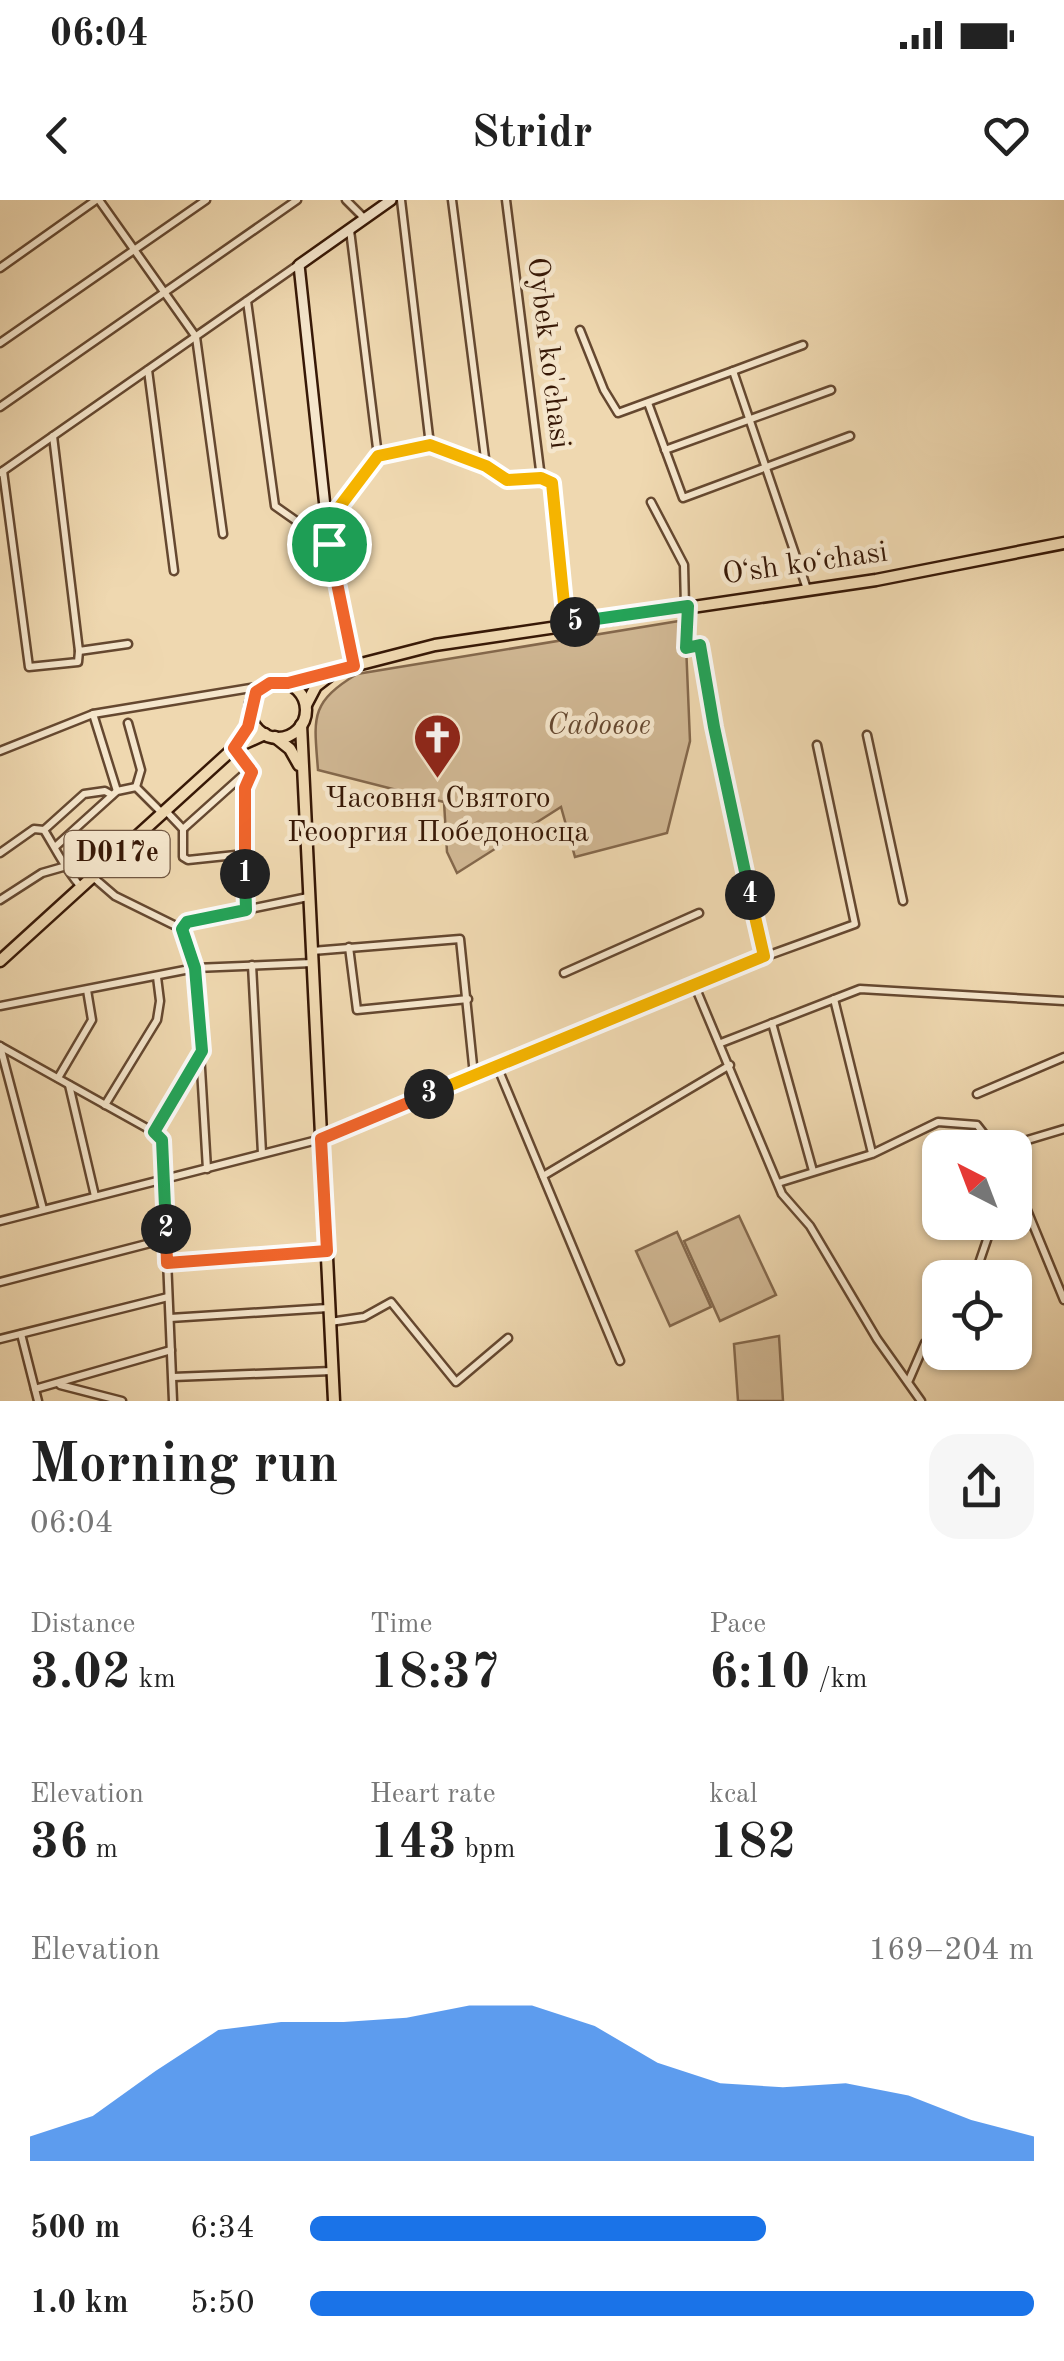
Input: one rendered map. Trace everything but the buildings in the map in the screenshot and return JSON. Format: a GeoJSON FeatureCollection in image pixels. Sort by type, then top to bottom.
{"type":"FeatureCollection","features":[{"type":"Feature","properties":{"kind":"main road","name":"Oʻsh koʻchasi"},"geometry":{"type":"LineString","coordinates":[[288,683],[434,645],[808,589],[1064,544]]}},
{"type":"Feature","properties":{"kind":"main road"},"geometry":{"type":"LineString","coordinates":[[334,1401],[302,726],[306,705],[316,686],[349,667]]}},
{"type":"Feature","properties":{"kind":"main road"},"geometry":{"type":"LineString","coordinates":[[262,686],[288,683],[300,691],[306,705]]}},
{"type":"Feature","properties":{"kind":"main road","name":"D017e"},"geometry":{"type":"LineString","coordinates":[[0,961],[234,748],[251,717],[252,700],[262,686]]}},
{"type":"Feature","properties":{"kind":"main road"},"geometry":{"type":"LineString","coordinates":[[251,717],[290,749],[302,770]]}},
{"type":"Feature","properties":{"kind":"main road","name":"D017e"},"geometry":{"type":"LineString","coordinates":[[234,748],[270,736],[290,735],[302,726]]}},
{"type":"Feature","properties":{"kind":"street"},"geometry":{"type":"LineString","coordinates":[[0,268],[97,200],[196,336],[223,534]]}},
{"type":"Feature","properties":{"kind":"street"},"geometry":{"type":"LineString","coordinates":[[0,343],[206,200]]}},
{"type":"Feature","properties":{"kind":"street"},"geometry":{"type":"LineString","coordinates":[[0,407],[296,200]]}},
{"type":"Feature","properties":{"kind":"street"},"geometry":{"type":"LineString","coordinates":[[346,200],[364,218]]}},
{"type":"Feature","properties":{"kind":"street"},"geometry":{"type":"LineString","coordinates":[[53,436],[80,660],[74,664],[30,667],[2,472],[53,436],[148,370],[196,336],[248,301],[391,200]]}},
{"type":"Feature","properties":{"kind":"street"},"geometry":{"type":"LineString","coordinates":[[401,200],[430,445]]}},
{"type":"Feature","properties":{"kind":"street"},"geometry":{"type":"LineString","coordinates":[[452,200],[486,466]]}},
{"type":"Feature","properties":{"kind":"street","name":"Oybek ko'chasi"},"geometry":{"type":"LineString","coordinates":[[506,200],[541,478],[552,483],[566,624]]}},
{"type":"Feature","properties":{"kind":"street"},"geometry":{"type":"LineString","coordinates":[[350,228],[378,456]]}},
{"type":"Feature","properties":{"kind":"street"},"geometry":{"type":"LineString","coordinates":[[299,264],[329,544],[349,667]]}},
{"type":"Feature","properties":{"kind":"street"},"geometry":{"type":"LineString","coordinates":[[248,301],[275,506],[329,544]]}},
{"type":"Feature","properties":{"kind":"street"},"geometry":{"type":"LineString","coordinates":[[580,330],[617,412],[803,345]]}},
{"type":"Feature","properties":{"kind":"street"},"geometry":{"type":"LineString","coordinates":[[148,370],[174,571]]}},
{"type":"Feature","properties":{"kind":"street"},"geometry":{"type":"LineString","coordinates":[[733,371],[808,589]]}},
{"type":"Feature","properties":{"kind":"street"},"geometry":{"type":"LineString","coordinates":[[665,450],[831,390]]}},
{"type":"Feature","properties":{"kind":"street"},"geometry":{"type":"LineString","coordinates":[[648,403],[683,498],[850,436]]}},
{"type":"Feature","properties":{"kind":"street"},"geometry":{"type":"LineString","coordinates":[[328,522],[378,456],[430,445],[486,466],[507,480],[541,478]]}},
{"type":"Feature","properties":{"kind":"street"},"geometry":{"type":"LineString","coordinates":[[652,502],[684,565],[688,606],[686,648],[700,645],[764,956]]}},
{"type":"Feature","properties":{"kind":"street"},"geometry":{"type":"LineString","coordinates":[[79,650],[128,644]]}},
{"type":"Feature","properties":{"kind":"street"},"geometry":{"type":"LineString","coordinates":[[0,750],[93,714],[262,686]]}},
{"type":"Feature","properties":{"kind":"street"},"geometry":{"type":"LineString","coordinates":[[93,714],[115,793]]}},
{"type":"Feature","properties":{"kind":"street"},"geometry":{"type":"LineString","coordinates":[[128,724],[141,770],[136,787]]}},
{"type":"Feature","properties":{"kind":"street"},"geometry":{"type":"LineString","coordinates":[[867,735],[903,901]]}},
{"type":"Feature","properties":{"kind":"street"},"geometry":{"type":"LineString","coordinates":[[0,1221],[321,1139],[694,984],[855,924],[817,745]]}},
{"type":"Feature","properties":{"kind":"street"},"geometry":{"type":"LineString","coordinates":[[234,748],[252,768]]}},
{"type":"Feature","properties":{"kind":"street"},"geometry":{"type":"LineString","coordinates":[[183,829],[252,768]]}},
{"type":"Feature","properties":{"kind":"street"},"geometry":{"type":"LineString","coordinates":[[246,910],[245,788],[252,768]]}},
{"type":"Feature","properties":{"kind":"street"},"geometry":{"type":"LineString","coordinates":[[55,847],[115,793],[136,787]]}},
{"type":"Feature","properties":{"kind":"street"},"geometry":{"type":"LineString","coordinates":[[136,787],[183,829],[183,857],[188,860],[245,854]]}},
{"type":"Feature","properties":{"kind":"street"},"geometry":{"type":"LineString","coordinates":[[0,853],[34,829],[44,830],[84,794],[105,790],[115,793]]}},
{"type":"Feature","properties":{"kind":"street"},"geometry":{"type":"LineString","coordinates":[[44,830],[63,867],[81,887]]}},
{"type":"Feature","properties":{"kind":"street"},"geometry":{"type":"LineString","coordinates":[[3,895],[63,867]]}},
{"type":"Feature","properties":{"kind":"street"},"geometry":{"type":"LineString","coordinates":[[93,876],[115,896],[182,929],[195,968],[206,1169]]}},
{"type":"Feature","properties":{"kind":"street"},"geometry":{"type":"LineString","coordinates":[[182,929],[187,922],[308,896]]}},
{"type":"Feature","properties":{"kind":"street"},"geometry":{"type":"LineString","coordinates":[[564,973],[699,913]]}},
{"type":"Feature","properties":{"kind":"street"},"geometry":{"type":"LineString","coordinates":[[0,1006],[195,968],[311,957],[349,947],[458,938],[463,943],[474,1075]]}},
{"type":"Feature","properties":{"kind":"street"},"geometry":{"type":"LineString","coordinates":[[349,947],[357,1010],[468,999]]}},
{"type":"Feature","properties":{"kind":"street"},"geometry":{"type":"LineString","coordinates":[[252,964],[262,1153]]}},
{"type":"Feature","properties":{"kind":"street"},"geometry":{"type":"LineString","coordinates":[[105,1105],[157,1020],[157,978]]}},
{"type":"Feature","properties":{"kind":"street"},"geometry":{"type":"LineString","coordinates":[[694,984],[778,1183],[921,1401]]}},
{"type":"Feature","properties":{"kind":"street"},"geometry":{"type":"LineString","coordinates":[[721,1043],[860,989],[1064,1001]]}},
{"type":"Feature","properties":{"kind":"street"},"geometry":{"type":"LineString","coordinates":[[58,1078],[92,1020],[87,990]]}},
{"type":"Feature","properties":{"kind":"street"},"geometry":{"type":"LineString","coordinates":[[834,999],[872,1154]]}},
{"type":"Feature","properties":{"kind":"street"},"geometry":{"type":"LineString","coordinates":[[772,1023],[813,1171]]}},
{"type":"Feature","properties":{"kind":"street"},"geometry":{"type":"LineString","coordinates":[[0,1046],[162,1140],[173,1401]]}},
{"type":"Feature","properties":{"kind":"street"},"geometry":{"type":"LineString","coordinates":[[0,1046],[43,1208]]}},
{"type":"Feature","properties":{"kind":"street"},"geometry":{"type":"LineString","coordinates":[[154,1132],[202,1051]]}},
{"type":"Feature","properties":{"kind":"street"},"geometry":{"type":"LineString","coordinates":[[977,1094],[1064,1057]]}},
{"type":"Feature","properties":{"kind":"street"},"geometry":{"type":"LineString","coordinates":[[543,1176],[730,1065]]}},
{"type":"Feature","properties":{"kind":"street"},"geometry":{"type":"LineString","coordinates":[[496,1066],[620,1361]]}},
{"type":"Feature","properties":{"kind":"street"},"geometry":{"type":"LineString","coordinates":[[69,1085],[96,1196]]}},
{"type":"Feature","properties":{"kind":"street"},"geometry":{"type":"LineString","coordinates":[[778,1183],[872,1154],[938,1122],[977,1125],[982,1130]]}},
{"type":"Feature","properties":{"kind":"street"},"geometry":{"type":"LineString","coordinates":[[1032,1139],[1064,1130]]}},
{"type":"Feature","properties":{"kind":"street"},"geometry":{"type":"LineString","coordinates":[[1032,1222],[1064,1300]]}},
{"type":"Feature","properties":{"kind":"street"},"geometry":{"type":"LineString","coordinates":[[0,1282],[166,1238]]}},
{"type":"Feature","properties":{"kind":"street"},"geometry":{"type":"LineString","coordinates":[[167,1263],[327,1251]]}},
{"type":"Feature","properties":{"kind":"street"},"geometry":{"type":"LineString","coordinates":[[0,1339],[168,1297]]}},
{"type":"Feature","properties":{"kind":"street"},"geometry":{"type":"LineString","coordinates":[[329,1322],[364,1317],[391,1302],[456,1382],[508,1338]]}},
{"type":"Feature","properties":{"kind":"street"},"geometry":{"type":"LineString","coordinates":[[170,1318],[328,1308]]}},
{"type":"Feature","properties":{"kind":"street"},"geometry":{"type":"LineString","coordinates":[[21,1334],[38,1401]]}},
{"type":"Feature","properties":{"kind":"street"},"geometry":{"type":"LineString","coordinates":[[908,1381],[922,1348]]}},
{"type":"Feature","properties":{"kind":"street"},"geometry":{"type":"LineString","coordinates":[[35,1389],[171,1350]]}},
{"type":"Feature","properties":{"kind":"street"},"geometry":{"type":"LineString","coordinates":[[173,1376],[332,1371]]}},
{"type":"Feature","properties":{"kind":"street"},"geometry":{"type":"LineString","coordinates":[[58,1385],[122,1401]]}},
{"type":"Feature","properties":{"kind":"green space","name":"Садовое"},"geometry":{"type":"Polygon","coordinates":[[[685,620],[690,741],[667,833],[575,857],[561,807],[457,873],[447,852],[444,802],[318,770],[318,713],[330,694],[357,674],[685,620]]]}},
{"type":"Feature","properties":{"kind":"green space"},"geometry":{"type":"Polygon","coordinates":[[[739,1216],[776,1295],[720,1321],[684,1241],[739,1216]]]}},
{"type":"Feature","properties":{"kind":"green space"},"geometry":{"type":"Polygon","coordinates":[[[677,1232],[711,1307],[670,1326],[636,1251],[677,1232]]]}},
{"type":"Feature","properties":{"kind":"green space"},"geometry":{"type":"Polygon","coordinates":[[[779,1336],[783,1401],[738,1401],[734,1344],[779,1336]]]}},
{"type":"Feature","properties":{"kind":"place","name":"Часовня Святого Геооргия Победоносца"},"geometry":{"type":"Point","coordinates":[438,780]}},
{"type":"Feature","properties":{"kind":"route"},"geometry":{"type":"LineString","coordinates":[[430,445],[453,457],[486,466],[507,480],[541,478],[552,483],[566,624],[688,606],[686,648],[700,645],[764,956],[321,1139],[327,1251],[167,1263],[162,1140],[154,1132],[202,1051],[195,968],[182,929],[187,922],[246,910],[245,788],[252,768],[234,748],[248,727],[256,692],[270,683],[288,683],[354,666],[329,544],[328,522],[378,456],[430,445]]}}]}
